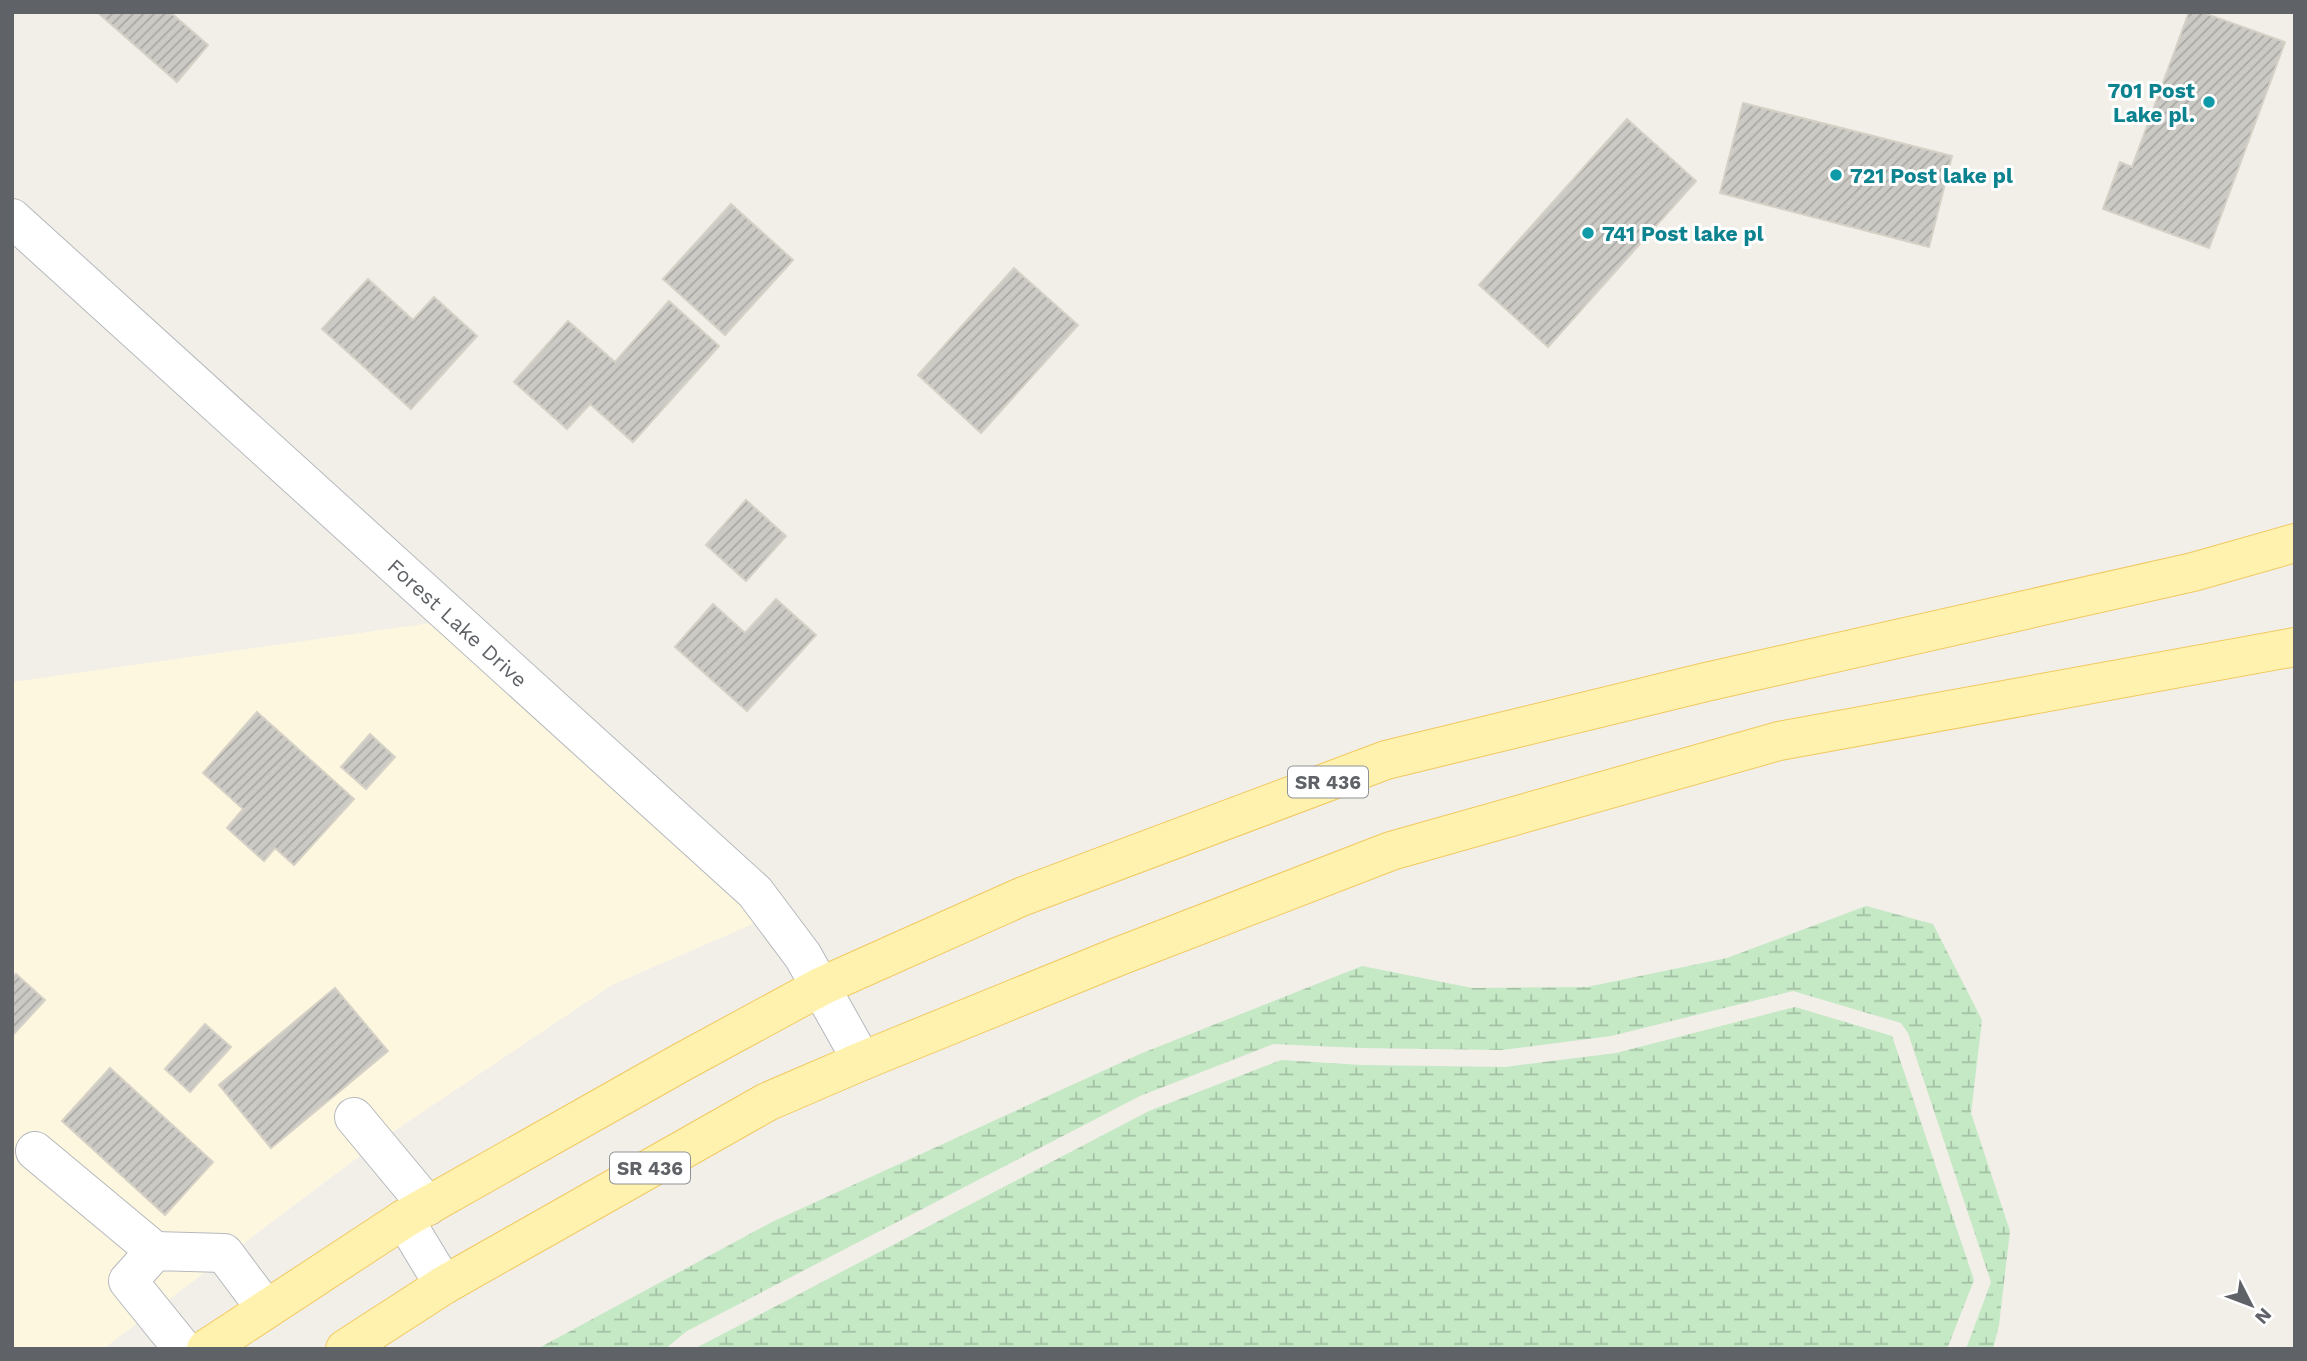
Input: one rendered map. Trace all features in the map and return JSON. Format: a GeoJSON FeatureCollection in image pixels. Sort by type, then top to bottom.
{"type":"FeatureCollection","features":[{"type":"Feature","properties":{"kind":"main road","name":"SR 436"},"geometry":{"type":"LineString","coordinates":[[205,1349],[416,1212],[682,1062],[821,986],[1021,897],[1386,760],[1706,682],[2193,572],[2295,543]]}},
{"type":"Feature","properties":{"kind":"main road","name":"SR 436"},"geometry":{"type":"LineString","coordinates":[[354,1346],[444,1285],[768,1102],[862,1060],[1404,847],[1779,741],[2295,647]]}},
{"type":"Feature","properties":{"kind":"street","name":"Forest Lake Drive"},"geometry":{"type":"LineString","coordinates":[[12,218],[755,892],[793,940],[862,1060]]}},
{"type":"Feature","properties":{"kind":"street"},"geometry":{"type":"LineString","coordinates":[[354,1117],[416,1212],[444,1285]]}},
{"type":"Feature","properties":{"kind":"street"},"geometry":{"type":"LineString","coordinates":[[35,1151],[155,1251],[224,1253],[266,1309]]}},
{"type":"Feature","properties":{"kind":"street"},"geometry":{"type":"LineString","coordinates":[[155,1251],[128,1281],[183,1349]]}},
{"type":"Feature","properties":{"kind":"shaded area"},"geometry":{"type":"Polygon","coordinates":[[[431,623],[740,905],[755,923],[612,985],[381,1140],[103,1349],[12,1349],[12,682],[431,623]]]}},
{"type":"Feature","properties":{"kind":"green space"},"geometry":{"type":"Polygon","coordinates":[[[1866,906],[1933,924],[1982,1020],[1971,1113],[2010,1231],[1999,1325],[1993,1349],[1966,1349],[1991,1282],[1908,1033],[1901,1023],[1793,991],[1611,1036],[1502,1050],[1273,1044],[1140,1096],[687,1331],[665,1349],[537,1349],[772,1222],[1140,1054],[1362,966],[1472,988],[1587,987],[1727,958],[1866,906]]]}},
{"type":"Feature","properties":{"kind":"green space"},"geometry":{"type":"Polygon","coordinates":[[[1795,1007],[1892,1036],[1974,1280],[1947,1349],[694,1349],[1149,1111],[1281,1060],[1362,1065],[1505,1067],[1616,1053],[1795,1007]]]}},
{"type":"Feature","properties":{"kind":"building"},"geometry":{"type":"Polygon","coordinates":[[[97,12],[170,12],[208,45],[177,82],[97,12]]]}},
{"type":"Feature","properties":{"kind":"building","name":"701 Post Lake pl."},"geometry":{"type":"Polygon","coordinates":[[[2189,12],[2201,12],[2285,42],[2209,248],[2103,209],[2120,162],[2132,167],[2189,12]]]}},
{"type":"Feature","properties":{"kind":"building","name":"721 Post lake pl"},"geometry":{"type":"Polygon","coordinates":[[[1743,103],[1952,156],[1929,247],[1720,193],[1743,103]]]}},
{"type":"Feature","properties":{"kind":"building","name":"741 Post lake pl"},"geometry":{"type":"Polygon","coordinates":[[[1627,119],[1696,181],[1548,347],[1479,285],[1627,119]]]}},
{"type":"Feature","properties":{"kind":"building"},"geometry":{"type":"Polygon","coordinates":[[[731,204],[793,260],[725,335],[663,279],[731,204]]]}},
{"type":"Feature","properties":{"kind":"building"},"geometry":{"type":"Polygon","coordinates":[[[1014,268],[1078,325],[981,433],[918,375],[1014,268]]]}},
{"type":"Feature","properties":{"kind":"building"},"geometry":{"type":"Polygon","coordinates":[[[368,279],[413,320],[434,297],[477,336],[411,409],[322,329],[368,279]]]}},
{"type":"Feature","properties":{"kind":"building"},"geometry":{"type":"Polygon","coordinates":[[[669,301],[719,346],[633,442],[590,404],[567,429],[514,382],[568,321],[615,362],[669,301]]]}},
{"type":"Feature","properties":{"kind":"building"},"geometry":{"type":"Polygon","coordinates":[[[746,500],[786,536],[746,581],[706,545],[746,500]]]}},
{"type":"Feature","properties":{"kind":"building"},"geometry":{"type":"Polygon","coordinates":[[[776,599],[816,635],[747,711],[675,647],[713,604],[745,633],[776,599]]]}},
{"type":"Feature","properties":{"kind":"building"},"geometry":{"type":"Polygon","coordinates":[[[257,712],[354,799],[294,865],[275,848],[264,861],[227,828],[243,809],[203,773],[257,712]]]}},
{"type":"Feature","properties":{"kind":"building"},"geometry":{"type":"Polygon","coordinates":[[[370,734],[395,757],[366,789],[341,767],[370,734]]]}},
{"type":"Feature","properties":{"kind":"building"},"geometry":{"type":"Polygon","coordinates":[[[16,974],[45,1000],[12,1036],[12,978],[16,974]]]}},
{"type":"Feature","properties":{"kind":"building"},"geometry":{"type":"Polygon","coordinates":[[[335,988],[388,1051],[271,1148],[219,1085],[335,988]]]}},
{"type":"Feature","properties":{"kind":"building"},"geometry":{"type":"Polygon","coordinates":[[[205,1024],[231,1047],[190,1092],[165,1069],[205,1024]]]}},
{"type":"Feature","properties":{"kind":"building"},"geometry":{"type":"Polygon","coordinates":[[[110,1068],[213,1162],[165,1215],[62,1121],[110,1068]]]}},
{"type":"Feature","properties":{"kind":"place","name":"701 Post Lake pl."},"geometry":{"type":"Point","coordinates":[2209,102]}},
{"type":"Feature","properties":{"kind":"place","name":"721 Post lake pl"},"geometry":{"type":"Point","coordinates":[1836,175]}},
{"type":"Feature","properties":{"kind":"place","name":"741 Post lake pl"},"geometry":{"type":"Point","coordinates":[1588,233]}}]}
